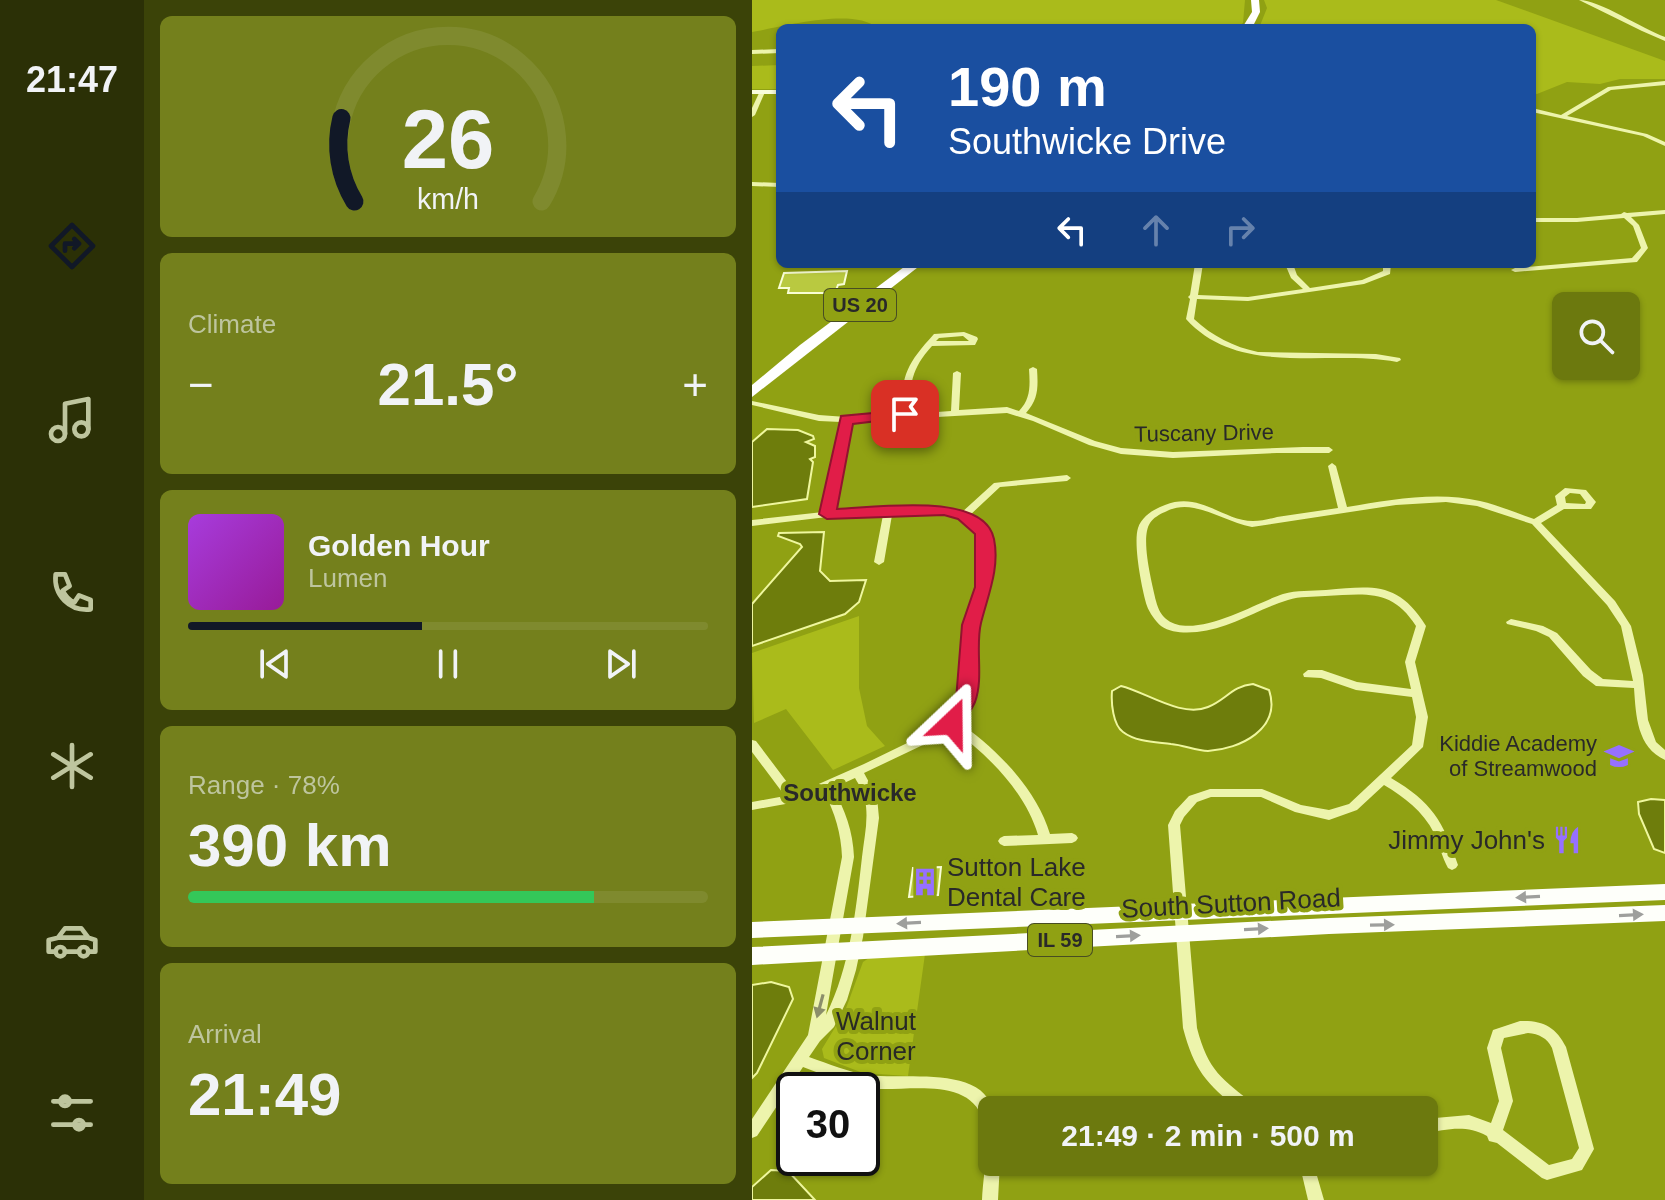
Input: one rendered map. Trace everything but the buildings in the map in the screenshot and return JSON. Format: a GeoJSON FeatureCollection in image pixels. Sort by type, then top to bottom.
{"type":"FeatureCollection","features":[{"type":"Feature","properties":{"kind":"highway"},"geometry":{"type":"LineString","coordinates":[[1249,24],[1256,12],[1255,0]]}},
{"type":"Feature","properties":{"kind":"highway","name":"US 20"},"geometry":{"type":"LineString","coordinates":[[752,393],[805,348],[911,268]]}},
{"type":"Feature","properties":{"kind":"main road","name":"South Sutton Road"},"geometry":{"type":"LineString","coordinates":[[752,956],[853,952],[1181,923],[1665,892]]}},
{"type":"Feature","properties":{"kind":"main road","name":"South Sutton Road"},"geometry":{"type":"LineString","coordinates":[[752,930],[1665,913]]}},
{"type":"Feature","properties":{"kind":"street"},"geometry":{"type":"LineString","coordinates":[[1581,0],[1602,7],[1647,33],[1665,39]]}},
{"type":"Feature","properties":{"kind":"street"},"geometry":{"type":"LineString","coordinates":[[1647,33],[1665,29]]}},
{"type":"Feature","properties":{"kind":"street"},"geometry":{"type":"LineString","coordinates":[[752,52],[776,51]]}},
{"type":"Feature","properties":{"kind":"street"},"geometry":{"type":"LineString","coordinates":[[1561,117],[1610,88],[1665,83]]}},
{"type":"Feature","properties":{"kind":"street"},"geometry":{"type":"LineString","coordinates":[[752,92],[776,92]]}},
{"type":"Feature","properties":{"kind":"street"},"geometry":{"type":"LineString","coordinates":[[752,115],[762,92]]}},
{"type":"Feature","properties":{"kind":"street"},"geometry":{"type":"LineString","coordinates":[[1536,111],[1645,135],[1665,144]]}},
{"type":"Feature","properties":{"kind":"street"},"geometry":{"type":"LineString","coordinates":[[752,184],[776,185]]}},
{"type":"Feature","properties":{"kind":"street"},"geometry":{"type":"LineString","coordinates":[[1536,220],[1577,220],[1665,212]]}},
{"type":"Feature","properties":{"kind":"street"},"geometry":{"type":"LineString","coordinates":[[1515,270],[1634,260],[1645,248],[1636,225],[1624,214]]}},
{"type":"Feature","properties":{"kind":"street"},"geometry":{"type":"LineString","coordinates":[[1198,268],[1190,319],[1198,328],[1239,351],[1376,356],[1397,360]]}},
{"type":"Feature","properties":{"kind":"street"},"geometry":{"type":"LineString","coordinates":[[1291,268],[1307,289]]}},
{"type":"Feature","properties":{"kind":"street"},"geometry":{"type":"LineString","coordinates":[[1192,297],[1248,299],[1364,282],[1387,272],[1387,268]]}},
{"type":"Feature","properties":{"kind":"street"},"geometry":{"type":"LineString","coordinates":[[905,414],[907,371],[929,344]]}},
{"type":"Feature","properties":{"kind":"street"},"geometry":{"type":"LineString","coordinates":[[1021,413],[1031,405],[1034,396],[1033,369]]}},
{"type":"Feature","properties":{"kind":"street"},"geometry":{"type":"LineString","coordinates":[[955,411],[957,373]]}},
{"type":"Feature","properties":{"kind":"street","name":"Tuscany Drive"},"geometry":{"type":"LineString","coordinates":[[752,403],[819,418],[846,420],[991,409],[1021,413],[1098,446],[1126,452],[1329,450]]}},
{"type":"Feature","properties":{"kind":"street"},"geometry":{"type":"LineString","coordinates":[[827,514],[846,420]]}},
{"type":"Feature","properties":{"kind":"street"},"geometry":{"type":"LineString","coordinates":[[1332,466],[1343,511]]}},
{"type":"Feature","properties":{"kind":"street"},"geometry":{"type":"LineString","coordinates":[[964,515],[997,485],[1067,478]]}},
{"type":"Feature","properties":{"kind":"street"},"geometry":{"type":"LineString","coordinates":[[1233,1096],[1208,1076],[1195,1054],[1190,1028],[1174,825],[1179,814],[1193,799],[1210,793],[1248,791],[1273,797],[1299,809],[1329,815],[1353,807],[1417,747],[1422,717],[1410,662],[1421,626],[1412,608],[1393,595],[1363,589],[1286,596],[1221,625],[1196,630],[1172,627],[1156,618],[1148,597],[1143,530],[1148,518],[1166,506],[1185,504],[1203,505],[1238,522],[1283,521],[1408,500],[1446,499],[1478,503],[1535,522],[1611,603],[1626,626],[1639,685],[1642,720],[1651,744],[1665,756]]}},
{"type":"Feature","properties":{"kind":"street"},"geometry":{"type":"LineString","coordinates":[[1535,522],[1562,506]]}},
{"type":"Feature","properties":{"kind":"street"},"geometry":{"type":"LineString","coordinates":[[752,523],[827,514],[931,509],[964,515],[980,527],[985,537],[984,587],[971,625],[966,700],[952,723],[923,742],[826,786],[794,799],[752,806]]}},
{"type":"Feature","properties":{"kind":"street"},"geometry":{"type":"LineString","coordinates":[[879,562],[888,511]]}},
{"type":"Feature","properties":{"kind":"street"},"geometry":{"type":"LineString","coordinates":[[1511,622],[1539,628],[1553,635],[1600,683],[1639,685]]}},
{"type":"Feature","properties":{"kind":"street"},"geometry":{"type":"LineString","coordinates":[[1308,674],[1322,674],[1356,686],[1417,694]]}},
{"type":"Feature","properties":{"kind":"street"},"geometry":{"type":"LineString","coordinates":[[952,723],[967,732],[1015,781],[1036,811],[1045,839]]}},
{"type":"Feature","properties":{"kind":"street"},"geometry":{"type":"LineString","coordinates":[[752,744],[794,799]]}},
{"type":"Feature","properties":{"kind":"street"},"geometry":{"type":"LineString","coordinates":[[815,1037],[828,1030],[846,990],[853,952],[873,818],[871,797],[858,772]]}},
{"type":"Feature","properties":{"kind":"street"},"geometry":{"type":"LineString","coordinates":[[1384,780],[1411,794],[1427,809],[1440,827],[1452,865]]}},
{"type":"Feature","properties":{"kind":"street"},"geometry":{"type":"LineString","coordinates":[[752,1131],[815,1037],[848,857],[848,835],[842,814],[826,786]]}},
{"type":"Feature","properties":{"kind":"street"},"geometry":{"type":"LineString","coordinates":[[1004,841],[1072,838]]}},
{"type":"Feature","properties":{"kind":"street"},"geometry":{"type":"LineString","coordinates":[[848,857],[867,856]]}},
{"type":"Feature","properties":{"kind":"street"},"geometry":{"type":"LineString","coordinates":[[1438,1125],[1473,1123],[1547,1173],[1577,1165],[1587,1149],[1556,1041],[1541,1030],[1525,1026],[1498,1034],[1494,1048],[1506,1101],[1494,1136]]}},
{"type":"Feature","properties":{"kind":"street"},"geometry":{"type":"LineString","coordinates":[[800,1060],[870,1082],[942,1082],[970,1092],[984,1106],[991,1121],[990,1200]]}},
{"type":"Feature","properties":{"kind":"street"},"geometry":{"type":"LineString","coordinates":[[1310,1176],[1316,1200]]}},
{"type":"Feature","properties":{"kind":"green space"},"geometry":{"type":"Polygon","coordinates":[[[752,0],[1245,0],[1242,24],[870,24],[852,19],[835,19],[776,24],[776,27],[752,32],[752,0]]]}},
{"type":"Feature","properties":{"kind":"green space"},"geometry":{"type":"Polygon","coordinates":[[[1264,0],[1496,0],[1665,61],[1665,79],[1620,79],[1600,84],[1567,82],[1537,94],[1536,24],[1261,24],[1267,8],[1264,0]]]}},
{"type":"Feature","properties":{"kind":"green space"},"geometry":{"type":"Polygon","coordinates":[[[776,65],[776,89],[752,89],[752,66],[776,65]]]}},
{"type":"Feature","properties":{"kind":"green space"},"geometry":{"type":"Polygon","coordinates":[[[859,616],[859,688],[867,726],[885,746],[833,770],[786,709],[754,723],[752,653],[859,616]]]}},
{"type":"Feature","properties":{"kind":"green space","name":"Walnut Corner"},"geometry":{"type":"Polygon","coordinates":[[[925,954],[908,1076],[860,1072],[824,1058],[822,1049],[845,1011],[863,962],[869,958],[925,954]]]}},
{"type":"Feature","properties":{"kind":"shaded area"},"geometry":{"type":"Polygon","coordinates":[[[767,429],[798,430],[813,436],[814,439],[806,442],[815,446],[815,457],[810,459],[813,462],[807,499],[752,507],[752,442],[767,429]]]}},
{"type":"Feature","properties":{"kind":"shaded area"},"geometry":{"type":"Polygon","coordinates":[[[824,532],[820,571],[830,581],[866,580],[859,602],[845,614],[752,646],[752,604],[802,547],[778,536],[779,533],[824,532]]]}},
{"type":"Feature","properties":{"kind":"shaded area"},"geometry":{"type":"Polygon","coordinates":[[[1253,684],[1269,690],[1271,704],[1264,726],[1245,741],[1220,749],[1203,751],[1134,738],[1120,729],[1113,713],[1112,691],[1121,686],[1175,707],[1198,710],[1214,704],[1240,687],[1253,684]]]}},
{"type":"Feature","properties":{"kind":"shaded area"},"geometry":{"type":"Polygon","coordinates":[[[1665,800],[1665,853],[1654,849],[1639,814],[1638,802],[1665,800]]]}},
{"type":"Feature","properties":{"kind":"shaded area"},"geometry":{"type":"Polygon","coordinates":[[[771,982],[789,987],[793,999],[752,1078],[752,985],[771,982]]]}},
{"type":"Feature","properties":{"kind":"shaded area"},"geometry":{"type":"Polygon","coordinates":[[[771,1170],[776,1170],[776,1176],[793,1176],[815,1200],[752,1200],[752,1187],[771,1170]]]}},
{"type":"Feature","properties":{"kind":"place","name":"Kiddie Academy of Streamwood"},"geometry":{"type":"Point","coordinates":[1619,756]}},
{"type":"Feature","properties":{"kind":"place","name":"Jimmy John's"},"geometry":{"type":"Point","coordinates":[1567,840]}},
{"type":"Feature","properties":{"kind":"place","name":"Sutton Lake Dental Care"},"geometry":{"type":"Point","coordinates":[925,882]}},
{"type":"Feature","properties":{"kind":"district","name":"Southwicke"},"geometry":{"type":"Point","coordinates":[850,792]}},
{"type":"Feature","properties":{"kind":"route"},"geometry":{"type":"LineString","coordinates":[[905,414],[846,420],[827,514],[945,510],[964,515],[983,532],[986,542],[984,587],[971,625],[966,700],[952,723]]}}]}
